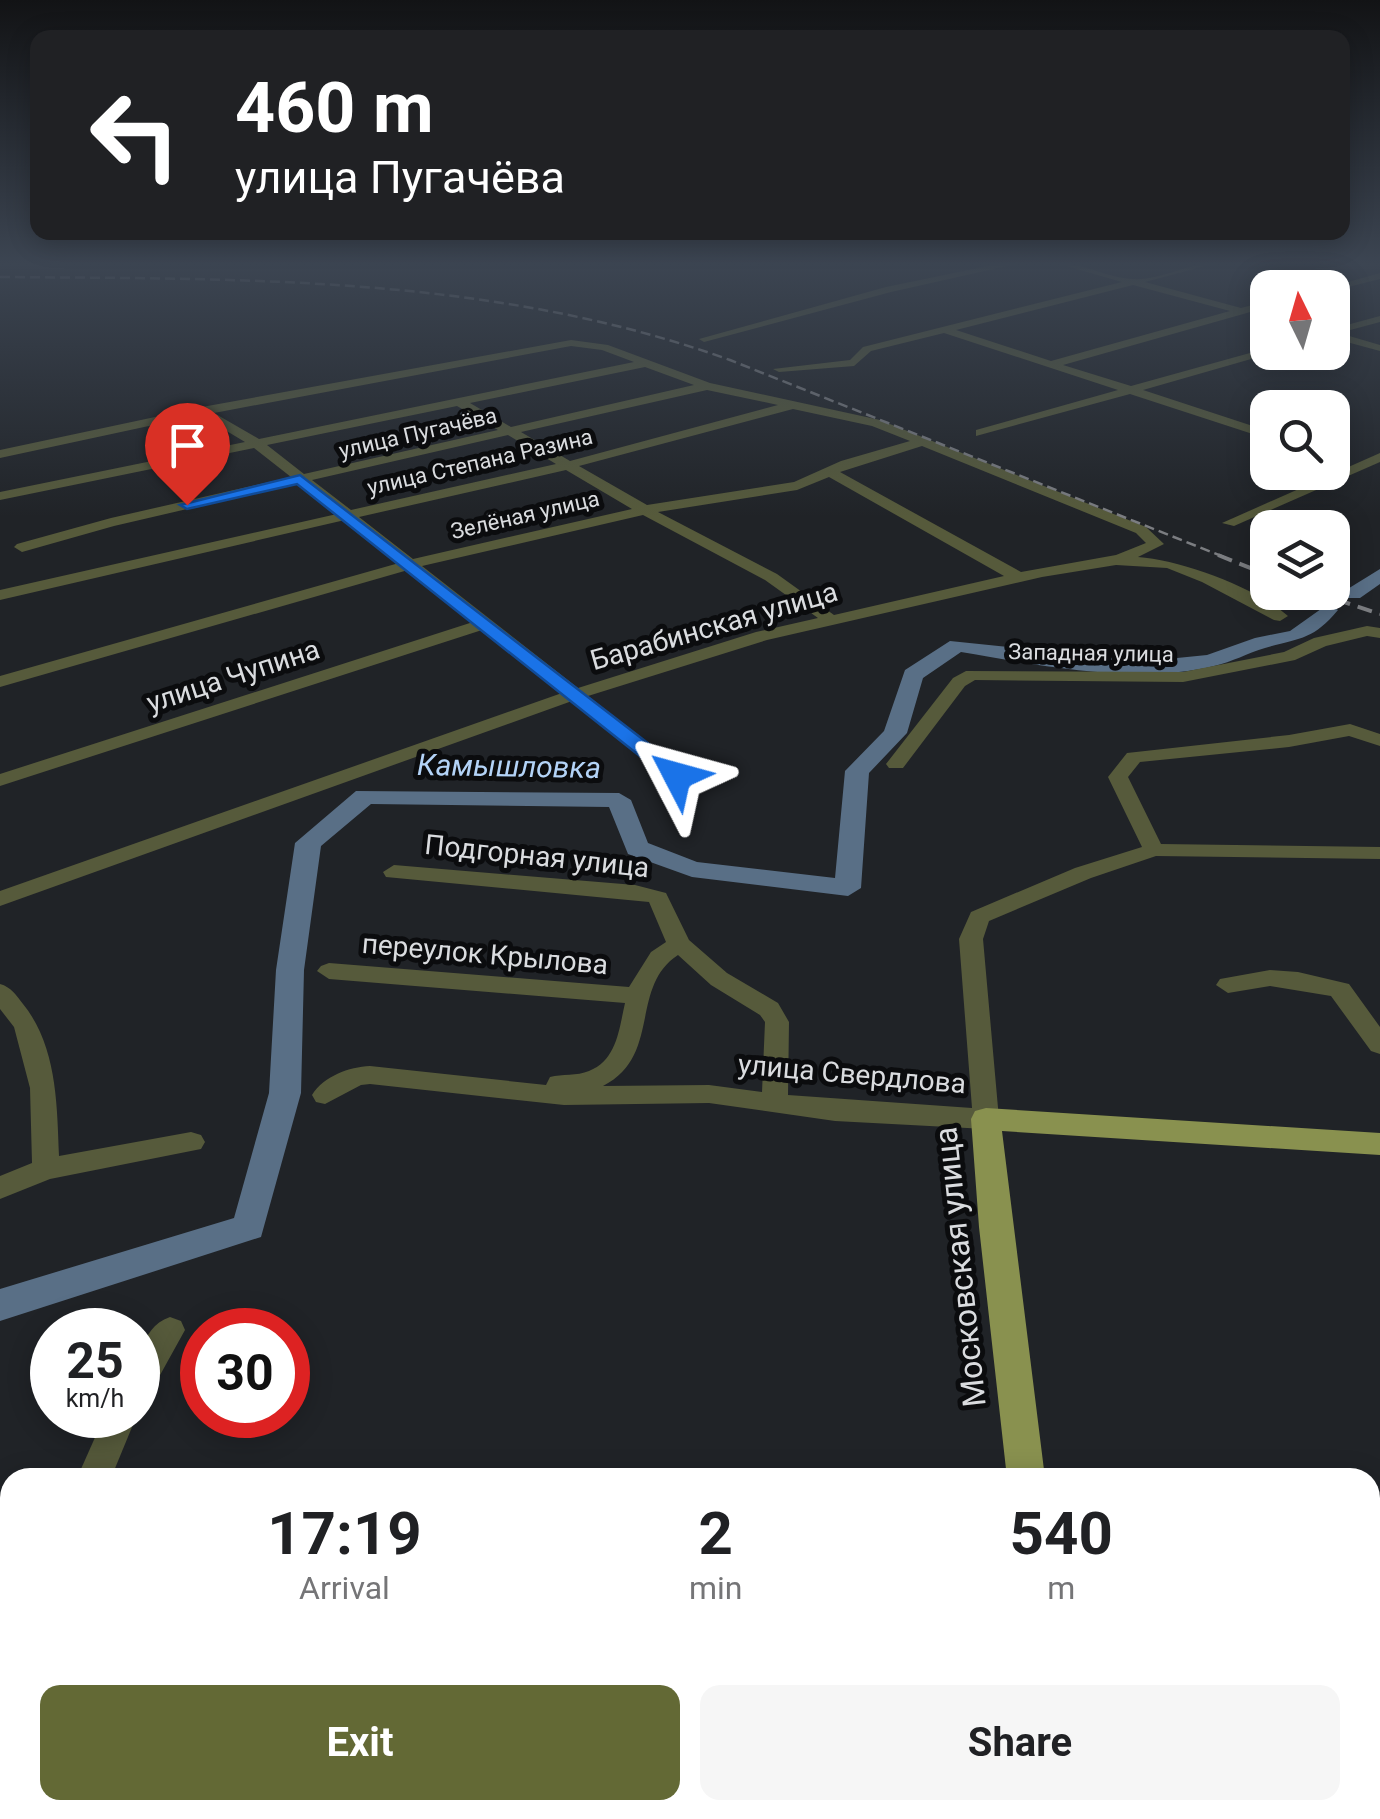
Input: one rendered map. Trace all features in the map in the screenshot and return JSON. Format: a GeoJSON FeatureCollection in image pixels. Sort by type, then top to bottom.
{"type":"FeatureCollection","features":[{"type":"Feature","properties":{"kind":"main road","name":"улица Свердлова"},"geometry":{"type":"LineString","coordinates":[[986,1119],[1380,1144]]}},
{"type":"Feature","properties":{"kind":"main road","name":"Московская улица"},"geometry":{"type":"LineString","coordinates":[[986,1119],[1025,1468]]}},
{"type":"Feature","properties":{"kind":"street"},"geometry":{"type":"LineString","coordinates":[[0,454],[550,347]]}},
{"type":"Feature","properties":{"kind":"street"},"geometry":{"type":"LineString","coordinates":[[603,347],[707,386],[876,423],[1141,530],[1156,544],[1116,560]]}},
{"type":"Feature","properties":{"kind":"street"},"geometry":{"type":"LineString","coordinates":[[779,369],[845,365],[872,347]]}},
{"type":"Feature","properties":{"kind":"street"},"geometry":{"type":"LineString","coordinates":[[996,347],[1250,429]]}},
{"type":"Feature","properties":{"kind":"street"},"geometry":{"type":"LineString","coordinates":[[1050,365],[1114,347]]}},
{"type":"Feature","properties":{"kind":"street"},"geometry":{"type":"LineString","coordinates":[[981,434],[1250,356]]}},
{"type":"Feature","properties":{"kind":"street"},"geometry":{"type":"LineString","coordinates":[[0,496],[646,362]]}},
{"type":"Feature","properties":{"kind":"street","name":"улица Пугачёва"},"geometry":{"type":"LineString","coordinates":[[22,547],[111,522],[707,386]]}},
{"type":"Feature","properties":{"kind":"street"},"geometry":{"type":"LineString","coordinates":[[460,402],[771,578],[832,621]]}},
{"type":"Feature","properties":{"kind":"street","name":"улица Степана Разина"},"geometry":{"type":"LineString","coordinates":[[0,594],[347,517],[794,405]]}},
{"type":"Feature","properties":{"kind":"street"},"geometry":{"type":"LineString","coordinates":[[202,412],[255,442],[412,564],[677,776],[688,794]]}},
{"type":"Feature","properties":{"kind":"street","name":"Зелёная улица"},"geometry":{"type":"LineString","coordinates":[[0,682],[412,564],[646,510],[770,493],[866,458],[924,442]]}},
{"type":"Feature","properties":{"kind":"street"},"geometry":{"type":"LineString","coordinates":[[1229,523],[1380,457]]}},
{"type":"Feature","properties":{"kind":"street"},"geometry":{"type":"LineString","coordinates":[[1350,463],[1357,466]]}},
{"type":"Feature","properties":{"kind":"street"},"geometry":{"type":"LineString","coordinates":[[832,472],[1018,578]]}},
{"type":"Feature","properties":{"kind":"street","name":"Барабинская улица"},"geometry":{"type":"LineString","coordinates":[[0,900],[576,694],[762,636],[1018,578],[1116,560],[1169,564],[1280,616]]}},
{"type":"Feature","properties":{"kind":"street","name":"улица Чупина"},"geometry":{"type":"LineString","coordinates":[[0,780],[483,624]]}},
{"type":"Feature","properties":{"kind":"street","name":"Западная улица"},"geometry":{"type":"LineString","coordinates":[[896,764],[959,682],[972,675],[1183,677],[1289,656],[1352,634],[1380,633]]}},
{"type":"Feature","properties":{"kind":"street"},"geometry":{"type":"LineString","coordinates":[[1380,740],[1350,730],[1289,741],[1134,756],[1118,777],[1154,850],[1380,853]]}},
{"type":"Feature","properties":{"kind":"street","name":"Московская улица"},"geometry":{"type":"LineString","coordinates":[[986,1119],[973,927],[979,917],[1123,857],[1154,850]]}},
{"type":"Feature","properties":{"kind":"street","name":"Подгорная улица"},"geometry":{"type":"LineString","coordinates":[[394,872],[658,898],[679,944],[719,979],[769,1009],[777,1022],[773,1079],[776,1100]]}},
{"type":"Feature","properties":{"kind":"street"},"geometry":{"type":"LineString","coordinates":[[527,1092],[596,1079],[611,1072],[630,1038],[637,996],[652,961],[679,944]]}},
{"type":"Feature","properties":{"kind":"street","name":"переулок Крылова"},"geometry":{"type":"LineString","coordinates":[[329,972],[637,996]]}},
{"type":"Feature","properties":{"kind":"street"},"geometry":{"type":"LineString","coordinates":[[1228,985],[1265,977],[1340,990],[1380,1044]]}},
{"type":"Feature","properties":{"kind":"street"},"geometry":{"type":"LineString","coordinates":[[0,992],[26,1024],[43,1088],[46,1169]]}},
{"type":"Feature","properties":{"kind":"street","name":"улица Свердлова"},"geometry":{"type":"LineString","coordinates":[[324,1095],[355,1076],[370,1076],[527,1092],[625,1097],[709,1094],[776,1100],[835,1111],[986,1119]]}},
{"type":"Feature","properties":{"kind":"street"},"geometry":{"type":"LineString","coordinates":[[0,1188],[46,1169],[192,1142]]}},
{"type":"Feature","properties":{"kind":"street"},"geometry":{"type":"LineString","coordinates":[[160,1347],[170,1330]]}},
{"type":"Feature","properties":{"kind":"street"},"geometry":{"type":"LineString","coordinates":[[98,1468],[111,1438]]}},
{"type":"Feature","properties":{"kind":"waterway","name":"Камышловка"},"geometry":{"type":"LineString","coordinates":[[1353,594],[1380,575]]}},
{"type":"Feature","properties":{"kind":"waterway","name":"Камышловка"},"geometry":{"type":"LineString","coordinates":[[0,1305],[249,1227],[285,1093],[290,970],[308,843],[365,796],[619,800],[637,848],[692,869],[848,888],[857,771],[895,733],[913,675],[957,645],[1029,657],[1147,667],[1210,661],[1262,642],[1296,636],[1328,610]]}},
{"type":"Feature","properties":{"kind":"railway"},"geometry":{"type":"LineString","coordinates":[[688,347],[730,360],[1224,557]]}},
{"type":"Feature","properties":{"kind":"railway"},"geometry":{"type":"LineString","coordinates":[[1218,555],[1250,568]]}},
{"type":"Feature","properties":{"kind":"railway"},"geometry":{"type":"LineString","coordinates":[[1350,604],[1380,614]]}},
{"type":"Feature","properties":{"kind":"route"},"geometry":{"type":"LineString","coordinates":[[187,505],[300,480],[412,564],[677,776]]}}]}
